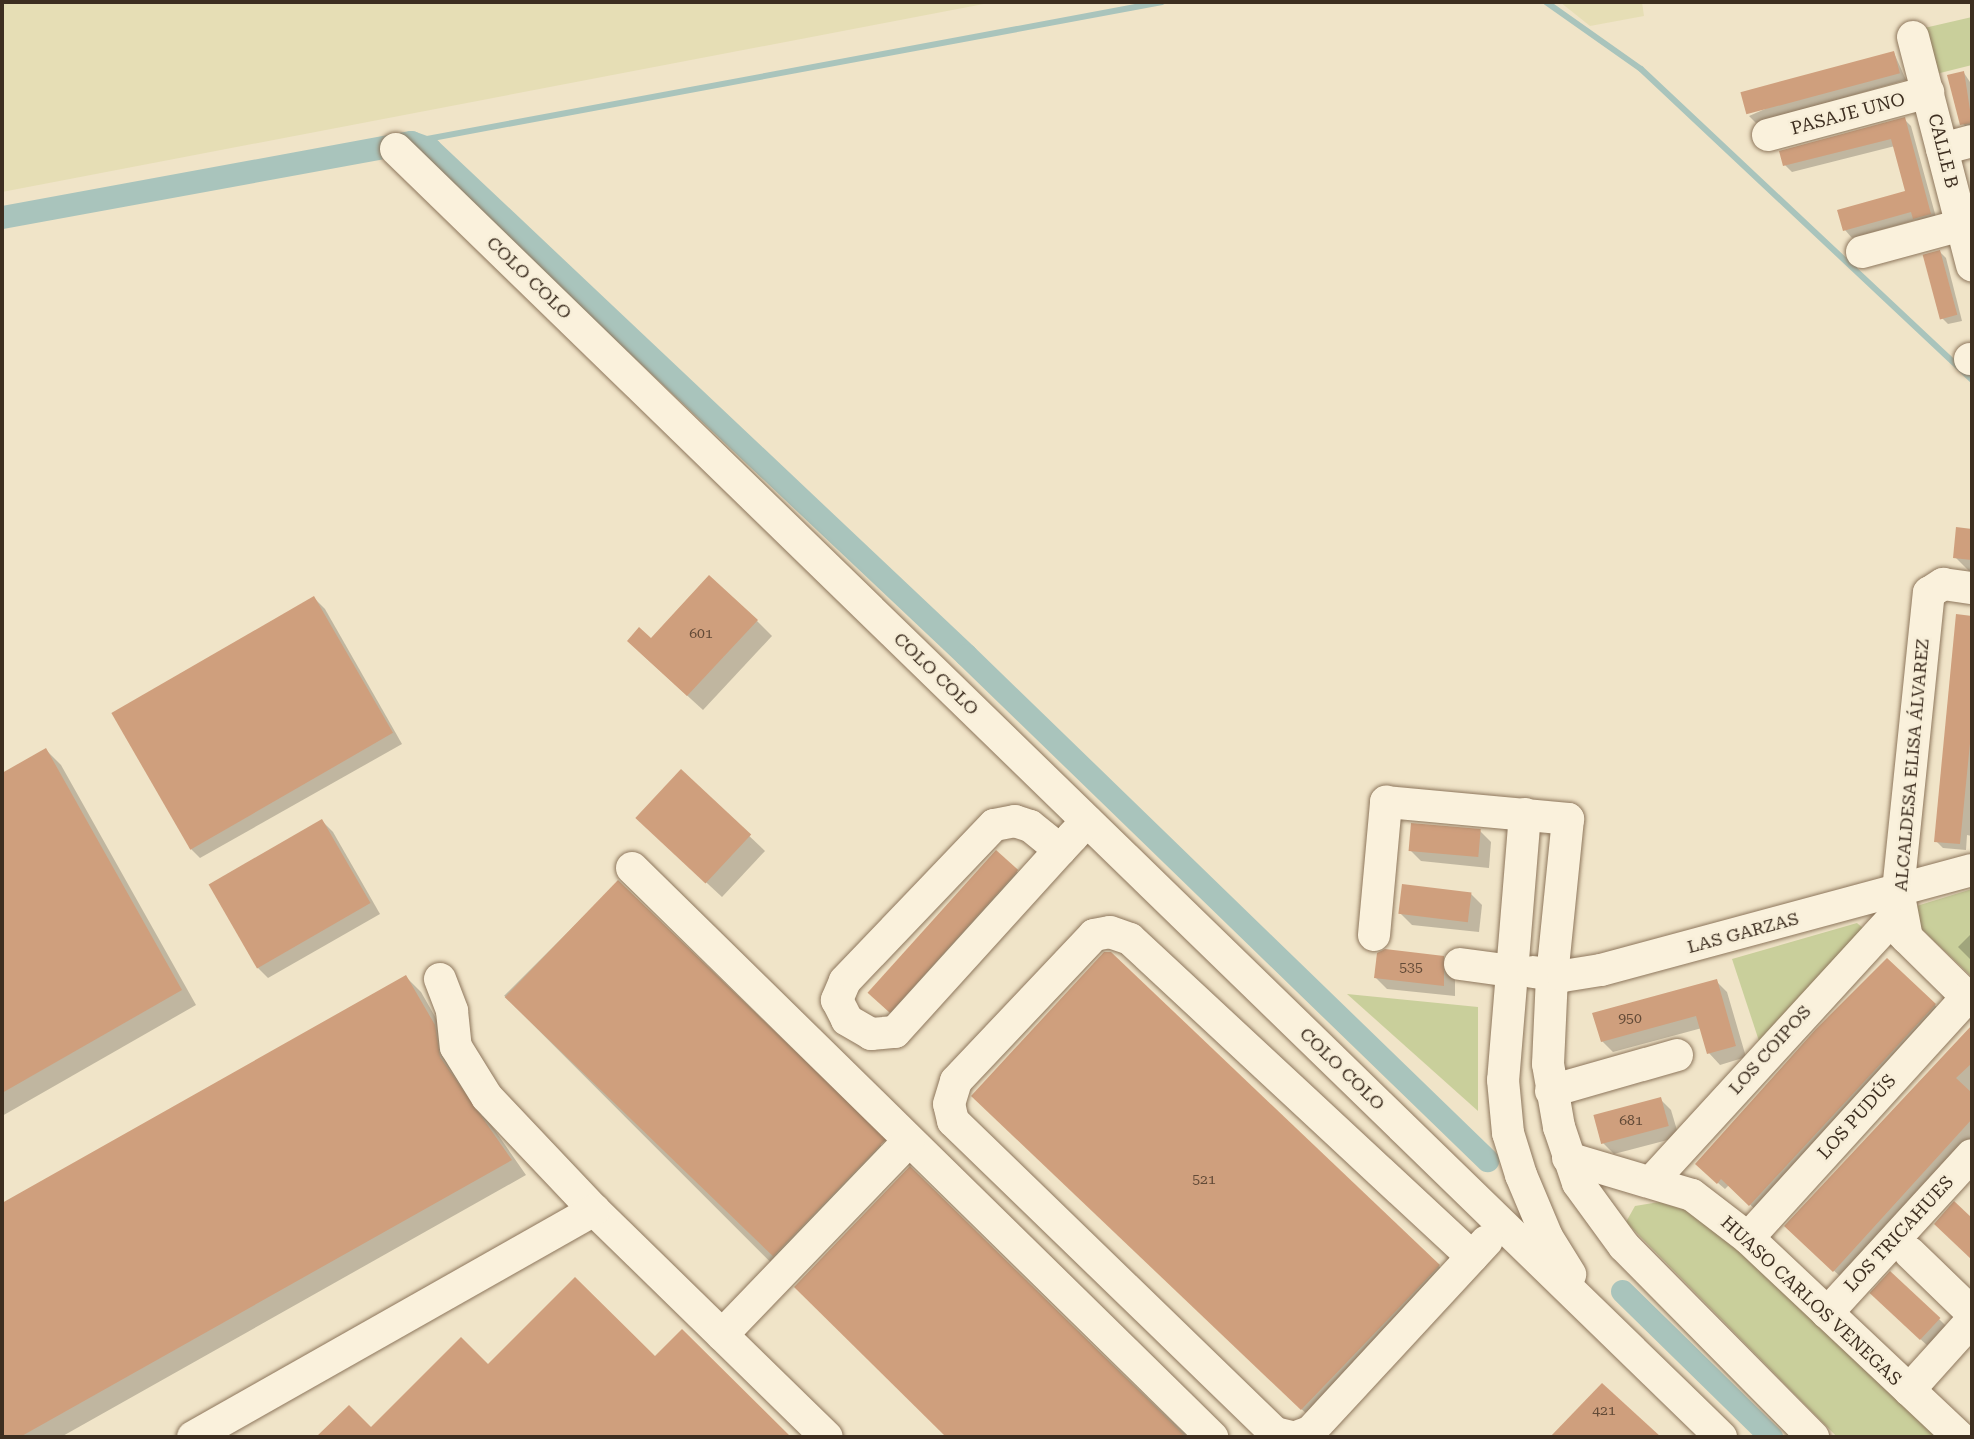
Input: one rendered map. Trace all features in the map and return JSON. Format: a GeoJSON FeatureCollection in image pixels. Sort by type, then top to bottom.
{"type":"FeatureCollection","features":[{"type":"Feature","properties":{"kind":"street","name":"CALLE B"},"geometry":{"type":"LineString","coordinates":[[1913,37],[1972,265]]}},
{"type":"Feature","properties":{"kind":"street","name":"PASAJE UNO"},"geometry":{"type":"LineString","coordinates":[[1768,135],[1928,92]]}},
{"type":"Feature","properties":{"kind":"street"},"geometry":{"type":"LineString","coordinates":[[1942,149],[1972,141]]}},
{"type":"Feature","properties":{"kind":"street","name":"COLO COLO"},"geometry":{"type":"LineString","coordinates":[[396,149],[1721,1437]]}},
{"type":"Feature","properties":{"kind":"street"},"geometry":{"type":"LineString","coordinates":[[1862,252],[1962,225]]}},
{"type":"Feature","properties":{"kind":"street","name":"ALCALDESA ELISA ÁLVAREZ"},"geometry":{"type":"LineString","coordinates":[[1891,912],[1929,593],[1943,584],[1972,588]]}},
{"type":"Feature","properties":{"kind":"street"},"geometry":{"type":"LineString","coordinates":[[1374,935],[1386,802],[1568,819],[1552,976],[1551,1091],[1568,1158],[1578,1183],[1607,1226],[1813,1437]]}},
{"type":"Feature","properties":{"kind":"street","name":"COLO COLO"},"geometry":{"type":"LineString","coordinates":[[1525,814],[1503,1080],[1508,1133],[1547,1237],[1599,1319]]}},
{"type":"Feature","properties":{"kind":"street"},"geometry":{"type":"LineString","coordinates":[[1060,850],[1030,826],[1015,821],[994,825],[845,981],[837,1000],[848,1020],[871,1034],[895,1032],[1087,821]]}},
{"type":"Feature","properties":{"kind":"street"},"geometry":{"type":"LineString","coordinates":[[632,868],[1212,1437]]}},
{"type":"Feature","properties":{"kind":"street","name":"LAS GARZAS"},"geometry":{"type":"LineString","coordinates":[[1460,964],[1552,976],[1601,970],[1891,912],[1972,870]]}},
{"type":"Feature","properties":{"kind":"street"},"geometry":{"type":"LineString","coordinates":[[1891,912],[1969,999]]}},
{"type":"Feature","properties":{"kind":"street","name":"LOS COIPOS"},"geometry":{"type":"LineString","coordinates":[[1653,1181],[1891,912]]}},
{"type":"Feature","properties":{"kind":"street"},"geometry":{"type":"LineString","coordinates":[[1472,1257],[1130,939],[1110,932],[1094,935],[956,1081],[949,1104],[953,1121],[1275,1433],[1294,1437],[1310,1432],[1472,1257],[1502,1224]]}},
{"type":"Feature","properties":{"kind":"street"},"geometry":{"type":"LineString","coordinates":[[440,979],[452,1011],[456,1046],[487,1097],[593,1210],[827,1437]]}},
{"type":"Feature","properties":{"kind":"street","name":"LOS PUDÚS"},"geometry":{"type":"LineString","coordinates":[[1748,1238],[1969,999]]}},
{"type":"Feature","properties":{"kind":"street"},"geometry":{"type":"LineString","coordinates":[[1551,1091],[1677,1055]]}},
{"type":"Feature","properties":{"kind":"street"},"geometry":{"type":"LineString","coordinates":[[722,1335],[909,1141]]}},
{"type":"Feature","properties":{"kind":"street","name":"LOS TRICAHUES"},"geometry":{"type":"LineString","coordinates":[[1826,1313],[1972,1155]]}},
{"type":"Feature","properties":{"kind":"street","name":"HUASO CARLOS VENEGAS"},"geometry":{"type":"LineString","coordinates":[[1568,1158],[1653,1181],[1692,1195],[1748,1238],[1959,1437]]}},
{"type":"Feature","properties":{"kind":"street"},"geometry":{"type":"LineString","coordinates":[[1475,1198],[1497,1190],[1518,1165]]}},
{"type":"Feature","properties":{"kind":"street"},"geometry":{"type":"LineString","coordinates":[[1607,1226],[1615,1204],[1627,1188],[1653,1181]]}},
{"type":"Feature","properties":{"kind":"street"},"geometry":{"type":"LineString","coordinates":[[193,1437],[593,1210]]}},
{"type":"Feature","properties":{"kind":"street"},"geometry":{"type":"LineString","coordinates":[[1910,1254],[1972,1313]]}},
{"type":"Feature","properties":{"kind":"street"},"geometry":{"type":"LineString","coordinates":[[1909,1390],[1972,1320]]}},
{"type":"Feature","properties":{"kind":"shaded area"},"geometry":{"type":"Polygon","coordinates":[[[2,2],[994,2],[2,192],[2,2]]]}},
{"type":"Feature","properties":{"kind":"shaded area"},"geometry":{"type":"Polygon","coordinates":[[[1560,2],[1642,2],[1644,16],[1590,26],[1560,2]]]}},
{"type":"Feature","properties":{"kind":"green space"},"geometry":{"type":"Polygon","coordinates":[[[1972,17],[1972,65],[1932,75],[1920,29],[1972,17]]]}},
{"type":"Feature","properties":{"kind":"green space"},"geometry":{"type":"Polygon","coordinates":[[[1972,889],[1972,977],[1912,920],[1910,908],[1972,889]]]}},
{"type":"Feature","properties":{"kind":"green space"},"geometry":{"type":"Polygon","coordinates":[[[1857,923],[1864,929],[1760,1044],[1732,959],[1857,923]]]}},
{"type":"Feature","properties":{"kind":"green space"},"geometry":{"type":"Polygon","coordinates":[[[1347,994],[1478,1007],[1478,1111],[1347,994]]]}},
{"type":"Feature","properties":{"kind":"green space"},"geometry":{"type":"Polygon","coordinates":[[[1659,1202],[1701,1215],[1946,1437],[1837,1437],[1626,1222],[1635,1206],[1659,1202]]]}},
{"type":"Feature","properties":{"kind":"building"},"geometry":{"type":"Polygon","coordinates":[[[1894,51],[1900,73],[1746,114],[1740,92],[1894,51]]]}},
{"type":"Feature","properties":{"kind":"building"},"geometry":{"type":"Polygon","coordinates":[[[1964,71],[1972,123],[1960,125],[1947,75],[1964,71]]]}},
{"type":"Feature","properties":{"kind":"building"},"geometry":{"type":"Polygon","coordinates":[[[1905,117],[1931,214],[1913,219],[1911,212],[1843,231],[1837,210],[1905,191],[1891,139],[1783,166],[1779,151],[1905,117]]]}},
{"type":"Feature","properties":{"kind":"building"},"geometry":{"type":"Polygon","coordinates":[[[1940,250],[1957,315],[1940,319],[1923,255],[1940,250]]]}},
{"type":"Feature","properties":{"kind":"building"},"geometry":{"type":"Polygon","coordinates":[[[1956,527],[1972,529],[1972,560],[1953,558],[1956,527]]]}},
{"type":"Feature","properties":{"kind":"building"},"geometry":{"type":"Polygon","coordinates":[[[709,575],[758,620],[687,696],[627,641],[639,627],[651,638],[709,575]]]}},
{"type":"Feature","properties":{"kind":"building"},"geometry":{"type":"Polygon","coordinates":[[[314,596],[393,733],[190,850],[111,713],[314,596]]]}},
{"type":"Feature","properties":{"kind":"building"},"geometry":{"type":"Polygon","coordinates":[[[1956,614],[1972,616],[1972,723],[1960,844],[1934,842],[1956,614]]]}},
{"type":"Feature","properties":{"kind":"building"},"geometry":{"type":"Polygon","coordinates":[[[46,748],[182,990],[2,1093],[2,773],[46,748]]]}},
{"type":"Feature","properties":{"kind":"building"},"geometry":{"type":"Polygon","coordinates":[[[681,769],[751,834],[706,883],[635,818],[681,769]]]}},
{"type":"Feature","properties":{"kind":"building"},"geometry":{"type":"Polygon","coordinates":[[[322,819],[371,903],[257,969],[209,884],[322,819]]]}},
{"type":"Feature","properties":{"kind":"building"},"geometry":{"type":"Polygon","coordinates":[[[1411,823],[1481,829],[1478,857],[1409,851],[1411,823]]]}},
{"type":"Feature","properties":{"kind":"building"},"geometry":{"type":"Polygon","coordinates":[[[996,850],[1018,870],[890,1013],[868,993],[996,850]]]}},
{"type":"Feature","properties":{"kind":"building"},"geometry":{"type":"Polygon","coordinates":[[[618,880],[886,1139],[773,1256],[505,997],[618,880]]]}},
{"type":"Feature","properties":{"kind":"building"},"geometry":{"type":"Polygon","coordinates":[[[1402,884],[1471,893],[1468,922],[1398,914],[1402,884]]]}},
{"type":"Feature","properties":{"kind":"building"},"geometry":{"type":"Polygon","coordinates":[[[1385,949],[1444,956],[1444,986],[1374,978],[1377,953],[1385,949]]]}},
{"type":"Feature","properties":{"kind":"building"},"geometry":{"type":"Polygon","coordinates":[[[1104,952],[1111,952],[1440,1265],[1301,1410],[971,1096],[1104,952]]]}},
{"type":"Feature","properties":{"kind":"building"},"geometry":{"type":"Polygon","coordinates":[[[1887,958],[1936,1004],[1749,1206],[1721,1179],[1717,1184],[1695,1164],[1816,1029],[1887,958]]]}},
{"type":"Feature","properties":{"kind":"building"},"geometry":{"type":"Polygon","coordinates":[[[406,975],[435,1025],[440,1057],[512,1160],[20,1437],[2,1437],[2,1203],[406,975]]]}},
{"type":"Feature","properties":{"kind":"building"},"geometry":{"type":"Polygon","coordinates":[[[1717,979],[1736,1046],[1707,1054],[1696,1016],[1601,1042],[1592,1013],[1717,979]]]}},
{"type":"Feature","properties":{"kind":"building"},"geometry":{"type":"Polygon","coordinates":[[[1972,1025],[1972,1063],[1956,1078],[1972,1093],[1972,1119],[1833,1272],[1784,1226],[1972,1025]]]}},
{"type":"Feature","properties":{"kind":"building"},"geometry":{"type":"Polygon","coordinates":[[[1661,1097],[1669,1126],[1601,1144],[1593,1115],[1661,1097]]]}},
{"type":"Feature","properties":{"kind":"building"},"geometry":{"type":"Polygon","coordinates":[[[910,1166],[1186,1437],[946,1437],[794,1287],[910,1166]]]}},
{"type":"Feature","properties":{"kind":"building"},"geometry":{"type":"Polygon","coordinates":[[[1954,1201],[1972,1218],[1972,1260],[1934,1224],[1954,1201]]]}},
{"type":"Feature","properties":{"kind":"building"},"geometry":{"type":"Polygon","coordinates":[[[1890,1271],[1940,1318],[1920,1340],[1870,1293],[1890,1271]]]}},
{"type":"Feature","properties":{"kind":"building"},"geometry":{"type":"Polygon","coordinates":[[[575,1277],[655,1356],[682,1329],[791,1437],[316,1437],[349,1405],[371,1427],[461,1337],[488,1364],[575,1277]]]}},
{"type":"Feature","properties":{"kind":"building"},"geometry":{"type":"Polygon","coordinates":[[[1602,1383],[1661,1437],[1550,1437],[1602,1383]]]}},
{"type":"Feature","properties":{"kind":"waterway"},"geometry":{"type":"LineString","coordinates":[[411,142],[1162,2]]}},
{"type":"Feature","properties":{"kind":"waterway"},"geometry":{"type":"LineString","coordinates":[[1546,2],[1641,69],[1972,380]]}},
{"type":"Feature","properties":{"kind":"waterway"},"geometry":{"type":"LineString","coordinates":[[2,217],[411,142],[430,149],[966,655],[1487,1160]]}},
{"type":"Feature","properties":{"kind":"waterway"},"geometry":{"type":"LineString","coordinates":[[1622,1291],[1771,1437]]}}]}
